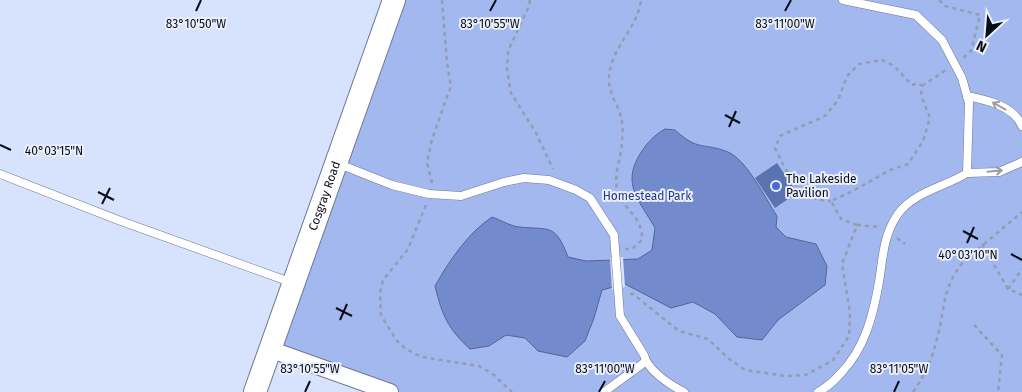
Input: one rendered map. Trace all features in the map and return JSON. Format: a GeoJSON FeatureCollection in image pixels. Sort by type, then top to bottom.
{"type":"FeatureCollection","features":[{"type":"Feature","properties":{"kind":"main road","name":"Cosgray Road"},"geometry":{"type":"LineString","coordinates":[[255,392],[272,350],[394,0]]}},
{"type":"Feature","properties":{"kind":"street"},"geometry":{"type":"LineString","coordinates":[[272,350],[390,392]]}},
{"type":"Feature","properties":{"kind":"lane"},"geometry":{"type":"LineString","coordinates":[[843,0],[916,15],[942,40],[962,78],[969,103],[967,173]]}},
{"type":"Feature","properties":{"kind":"lane"},"geometry":{"type":"LineString","coordinates":[[967,96],[992,102],[1018,117],[1022,126]]}},
{"type":"Feature","properties":{"kind":"lane"},"geometry":{"type":"LineString","coordinates":[[818,392],[827,388],[855,358],[870,324],[879,283],[886,235],[899,212],[924,192],[956,180],[967,173],[999,172],[1022,162]]}},
{"type":"Feature","properties":{"kind":"lane"},"geometry":{"type":"LineString","coordinates":[[337,163],[392,185],[429,194],[460,196],[504,182],[524,178],[549,180],[590,198],[614,235],[620,316],[644,355],[645,362],[672,386],[684,392]]}},
{"type":"Feature","properties":{"kind":"lane"},"geometry":{"type":"LineString","coordinates":[[0,174],[118,220],[294,283]]}},
{"type":"Feature","properties":{"kind":"lane"},"geometry":{"type":"LineString","coordinates":[[604,392],[645,362]]}},
{"type":"Feature","properties":{"kind":"path"},"geometry":{"type":"LineString","coordinates":[[442,0],[447,63],[451,86],[449,98],[432,139],[427,163],[433,180],[429,194],[420,222],[408,249],[382,280],[380,293],[381,315],[396,340],[406,349],[422,356],[479,366],[494,375],[512,392]]}},
{"type":"Feature","properties":{"kind":"path"},"geometry":{"type":"LineString","coordinates":[[530,0],[529,6],[508,50],[507,70],[511,93],[536,133],[560,184]]}},
{"type":"Feature","properties":{"kind":"path"},"geometry":{"type":"LineString","coordinates":[[616,252],[632,249],[642,240],[642,229],[618,193],[617,178],[622,141],[621,118],[609,82],[610,67],[638,16],[641,0]]}},
{"type":"Feature","properties":{"kind":"path"},"geometry":{"type":"LineString","coordinates":[[922,86],[918,83],[912,85],[894,66],[882,60],[859,64],[847,76],[838,100],[825,116],[798,130],[780,136],[775,148],[802,192],[816,201],[831,201],[890,170],[908,164],[923,141],[930,118],[921,95],[922,86],[971,51],[980,15],[945,6],[939,0]]}},
{"type":"Feature","properties":{"kind":"path"},"geometry":{"type":"LineString","coordinates":[[618,292],[634,294],[679,331],[708,339],[728,358],[745,370],[786,376],[806,375],[833,360],[849,336],[850,313],[842,264],[857,225],[842,219],[831,201]]}},
{"type":"Feature","properties":{"kind":"path"},"geometry":{"type":"LineString","coordinates":[[913,392],[923,378],[932,357],[948,285],[962,262],[1022,212]]}},
{"type":"Feature","properties":{"kind":"path"},"geometry":{"type":"LineString","coordinates":[[982,244],[1008,289],[1022,295]]}},
{"type":"Feature","properties":{"kind":"path"},"geometry":{"type":"LineString","coordinates":[[1008,289],[1022,269]]}},
{"type":"Feature","properties":{"kind":"path"},"geometry":{"type":"LineString","coordinates":[[974,325],[1002,355],[998,392]]}},
{"type":"Feature","properties":{"kind":"green space","name":"Homestead Park"},"geometry":{"type":"Polygon","coordinates":[[[394,0],[1022,0],[1022,392],[390,392],[272,350],[394,0]]]}},
{"type":"Feature","properties":{"kind":"shaded area"},"geometry":{"type":"Polygon","coordinates":[[[665,129],[675,130],[696,144],[720,149],[735,156],[749,171],[777,216],[776,227],[786,237],[816,244],[827,266],[825,285],[778,320],[762,340],[737,337],[715,314],[693,302],[671,308],[625,284],[602,290],[585,341],[567,357],[538,351],[525,338],[506,335],[489,346],[470,349],[456,335],[447,321],[435,286],[446,267],[467,239],[492,217],[516,226],[550,230],[559,238],[568,257],[586,261],[638,259],[652,250],[655,228],[635,193],[632,175],[640,154],[654,137],[665,129]]]}},
{"type":"Feature","properties":{"kind":"pier"},"geometry":{"type":"Polygon","coordinates":[[[623,257],[625,287],[612,290],[610,258],[623,257]]]}},
{"type":"Feature","properties":{"kind":"building","name":"The Lakeside Pavilion"},"geometry":{"type":"Polygon","coordinates":[[[777,163],[797,193],[775,208],[755,178],[777,163]]]}},
{"type":"Feature","properties":{"kind":"place","name":"The Lakeside Pavilion"},"geometry":{"type":"Point","coordinates":[776,186]}}]}
